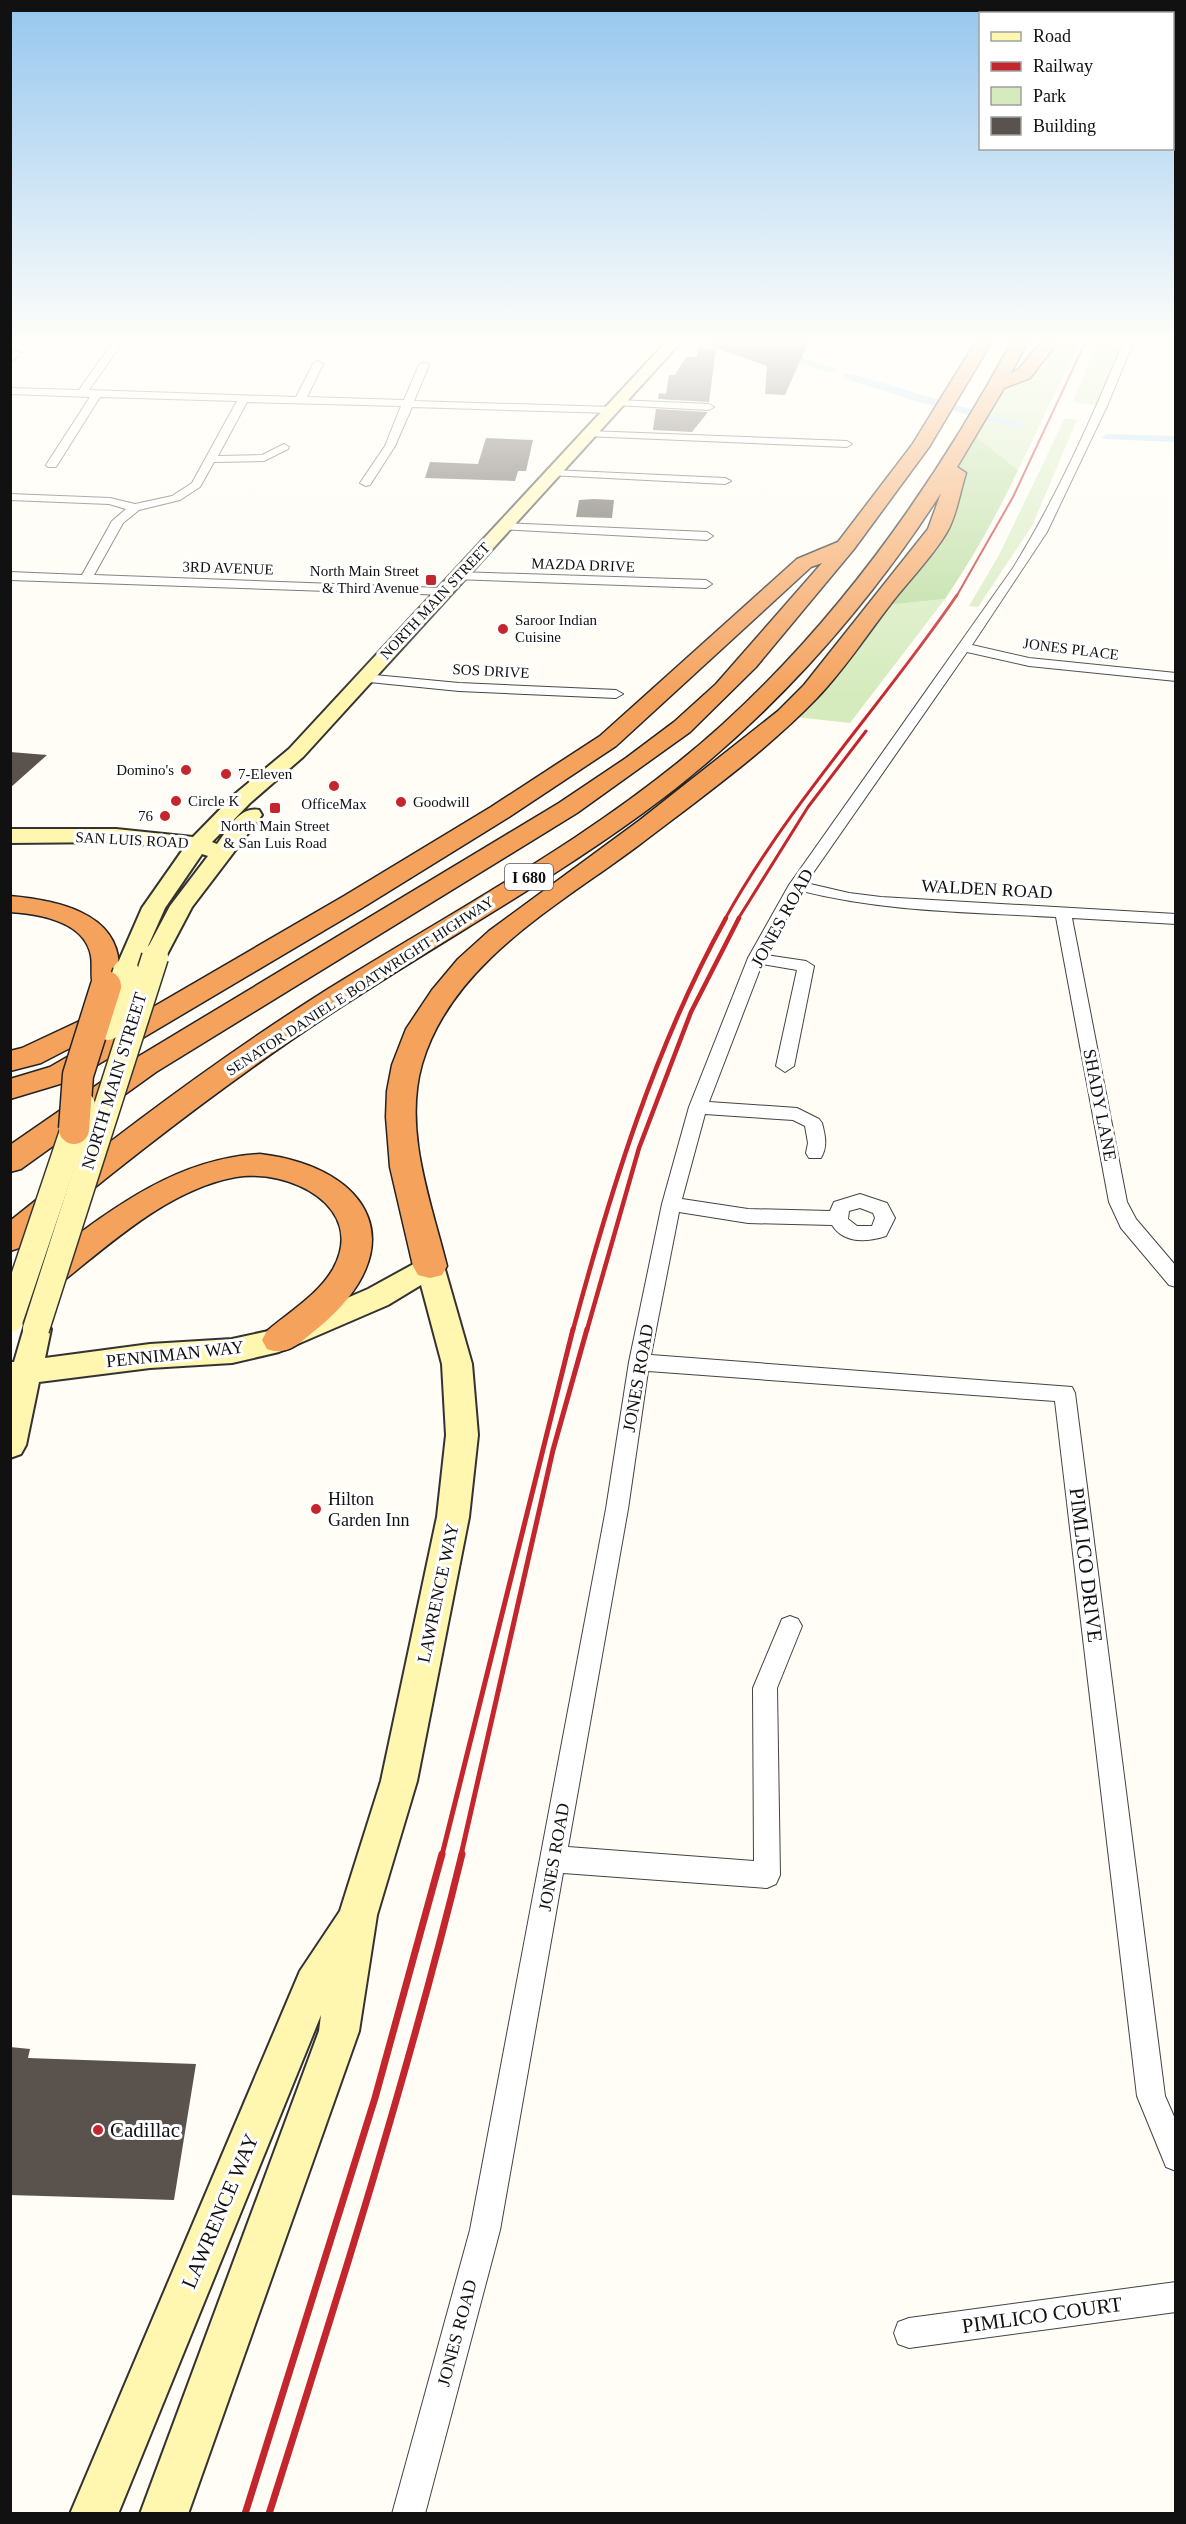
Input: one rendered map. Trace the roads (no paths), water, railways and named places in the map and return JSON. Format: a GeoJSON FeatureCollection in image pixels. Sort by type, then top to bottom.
{"type":"FeatureCollection","features":[{"type":"Feature","properties":{"kind":"highway","name":"SENATOR DANIEL E BOATWRIGHT HIGHWAY"},"geometry":{"type":"LineString","coordinates":[[10,1161],[146,1065],[510,845],[627,768],[696,715],[742,671],[848,545],[925,461]]}},
{"type":"Feature","properties":{"kind":"highway","name":"I 680"},"geometry":{"type":"LineString","coordinates":[[825,572],[852,562],[927,461]]}},
{"type":"Feature","properties":{"kind":"highway","name":"SENATOR DANIEL E BOATWRIGHT HIGHWAY"},"geometry":{"type":"LineString","coordinates":[[10,1239],[133,1140],[217,1077],[336,997],[578,846],[646,799],[715,744],[785,678],[839,614],[907,525],[940,461]]}},
{"type":"Feature","properties":{"kind":"highway"},"geometry":{"type":"LineString","coordinates":[[430,1266],[406,1171],[399,1132],[406,1065],[423,1026],[447,988],[504,935],[721,769],[786,716],[812,690],[938,530],[952,461]]}},
{"type":"Feature","properties":{"kind":"highway"},"geometry":{"type":"LineString","coordinates":[[10,1089],[60,1074],[400,873],[608,741],[804,563],[848,545]]}},
{"type":"Feature","properties":{"kind":"highway"},"geometry":{"type":"LineString","coordinates":[[10,1061],[31,1056],[347,895],[400,873]]}},
{"type":"Feature","properties":{"kind":"highway"},"geometry":{"type":"LineString","coordinates":[[10,904],[67,915],[93,934],[116,979],[78,1075],[74,1129]]}},
{"type":"Feature","properties":{"kind":"highway"},"geometry":{"type":"LineString","coordinates":[[10,1303],[163,1193],[198,1175],[240,1165],[282,1167],[317,1179],[340,1195],[355,1216],[358,1237],[351,1266],[329,1299],[279,1340]]}},
{"type":"Feature","properties":{"kind":"main road","name":"NORTH MAIN STREET"},"geometry":{"type":"LineString","coordinates":[[116,979],[147,916],[166,886],[204,851],[253,786],[296,753],[564,461]]}},
{"type":"Feature","properties":{"kind":"main road","name":"SAN LUIS ROAD"},"geometry":{"type":"LineString","coordinates":[[10,836],[164,838],[204,851]]}},
{"type":"Feature","properties":{"kind":"main road","name":"SAN LUIS ROAD"},"geometry":{"type":"LineString","coordinates":[[10,848],[204,851]]}},
{"type":"Feature","properties":{"kind":"main road","name":"NORTH MAIN STREET"},"geometry":{"type":"LineString","coordinates":[[23,1324],[155,957],[181,906],[204,851]]}},
{"type":"Feature","properties":{"kind":"main road","name":"NORTH MAIN STREET"},"geometry":{"type":"LineString","coordinates":[[10,1445],[23,1324],[74,1129]]}},
{"type":"Feature","properties":{"kind":"main road","name":"PENNIMAN WAY"},"geometry":{"type":"LineString","coordinates":[[18,1373],[150,1356],[232,1351],[279,1340],[378,1297],[430,1266]]}},
{"type":"Feature","properties":{"kind":"main road","name":"LAWRENCE WAY"},"geometry":{"type":"LineString","coordinates":[[164,2514],[339,2031],[358,1916],[399,1781],[456,1494],[462,1435],[457,1364],[430,1266]]}},
{"type":"Feature","properties":{"kind":"main road","name":"LAWRENCE WAY"},"geometry":{"type":"LineString","coordinates":[[94,2514],[314,1985],[358,1916]]}},
{"type":"Feature","properties":{"kind":"street"},"geometry":{"type":"LineString","coordinates":[[52,465],[55,461]]}},
{"type":"Feature","properties":{"kind":"street"},"geometry":{"type":"LineString","coordinates":[[86,579],[118,521],[135,508],[176,498],[196,485],[210,461]]}},
{"type":"Feature","properties":{"kind":"street"},"geometry":{"type":"LineString","coordinates":[[366,483],[380,461]]}},
{"type":"Feature","properties":{"kind":"street","name":"JONES ROAD"},"geometry":{"type":"LineString","coordinates":[[408,2514],[485,2230],[617,1509],[639,1362],[671,1204],[698,1107],[756,957],[797,885],[1019,568],[1041,532],[1075,461]]}},
{"type":"Feature","properties":{"kind":"street"},"geometry":{"type":"LineString","coordinates":[[553,473],[725,481]]}},
{"type":"Feature","properties":{"kind":"street"},"geometry":{"type":"LineString","coordinates":[[10,497],[110,501],[135,508]]}},
{"type":"Feature","properties":{"kind":"street","name":"MAZDA DRIVE"},"geometry":{"type":"LineString","coordinates":[[504,527],[706,536]]}},
{"type":"Feature","properties":{"kind":"street","name":"3RD AVENUE"},"geometry":{"type":"LineString","coordinates":[[10,576],[444,592]]}},
{"type":"Feature","properties":{"kind":"street","name":"MAZDA DRIVE"},"geometry":{"type":"LineString","coordinates":[[458,576],[706,584]]}},
{"type":"Feature","properties":{"kind":"street","name":"JONES PLACE"},"geometry":{"type":"LineString","coordinates":[[964,647],[1029,662],[1176,677]]}},
{"type":"Feature","properties":{"kind":"street","name":"SOS DRIVE"},"geometry":{"type":"LineString","coordinates":[[364,678],[459,687],[616,694]]}},
{"type":"Feature","properties":{"kind":"street","name":"WALDEN ROAD"},"geometry":{"type":"LineString","coordinates":[[797,885],[849,898],[881,902],[1176,919]]}},
{"type":"Feature","properties":{"kind":"street","name":"SHADY LANE"},"geometry":{"type":"LineString","coordinates":[[1063,913],[1118,1202],[1128,1223],[1176,1280]]}},
{"type":"Feature","properties":{"kind":"street"},"geometry":{"type":"LineString","coordinates":[[756,957],[806,966],[785,1065]]}},
{"type":"Feature","properties":{"kind":"street"},"geometry":{"type":"LineString","coordinates":[[698,1107],[796,1114],[813,1123],[817,1143],[815,1153]]}},
{"type":"Feature","properties":{"kind":"street"},"geometry":{"type":"LineString","coordinates":[[671,1204],[748,1216],[838,1218]]}},
{"type":"Feature","properties":{"kind":"street","name":"PIMLICO DRIVE"},"geometry":{"type":"LineString","coordinates":[[639,1362],[1065,1393],[1151,2096],[1176,2157]]}},
{"type":"Feature","properties":{"kind":"street"},"geometry":{"type":"LineString","coordinates":[[553,1860],[766,1875],[765,1688],[790,1626]]}},
{"type":"Feature","properties":{"kind":"street","name":"PIMLICO COURT"},"geometry":{"type":"LineString","coordinates":[[909,2333],[1176,2296]]}},
{"type":"Feature","properties":{"kind":"railway"},"geometry":{"type":"LineString","coordinates":[[956,597],[1013,497],[1030,461]]}},
{"type":"Feature","properties":{"kind":"railway"},"geometry":{"type":"LineString","coordinates":[[725,919],[778,834],[957,595]]}},
{"type":"Feature","properties":{"kind":"railway"},"geometry":{"type":"LineString","coordinates":[[738,919],[808,807],[866,731]]}},
{"type":"Feature","properties":{"kind":"railway"},"geometry":{"type":"LineString","coordinates":[[573,1330],[619,1171],[656,1067],[677,1017],[726,918]]}},
{"type":"Feature","properties":{"kind":"railway"},"geometry":{"type":"LineString","coordinates":[[587,1330],[639,1148],[691,1012],[739,918]]}},
{"type":"Feature","properties":{"kind":"railway"},"geometry":{"type":"LineString","coordinates":[[442,1855],[573,1329]]}},
{"type":"Feature","properties":{"kind":"railway"},"geometry":{"type":"LineString","coordinates":[[461,1855],[553,1450],[587,1329]]}},
{"type":"Feature","properties":{"kind":"railway"},"geometry":{"type":"LineString","coordinates":[[245,2514],[375,2098],[442,1854]]}},
{"type":"Feature","properties":{"kind":"railway"},"geometry":{"type":"LineString","coordinates":[[269,2514],[395,2103],[462,1854]]}},
{"type":"Feature","properties":{"kind":"place","name":"North Main Street & Third Avenue"},"geometry":{"type":"Point","coordinates":[431,580]}},
{"type":"Feature","properties":{"kind":"place","name":"Saroor Indian Cuisine"},"geometry":{"type":"Point","coordinates":[503,629]}},
{"type":"Feature","properties":{"kind":"place","name":"Domino's"},"geometry":{"type":"Point","coordinates":[186,770]}},
{"type":"Feature","properties":{"kind":"place","name":"7-Eleven"},"geometry":{"type":"Point","coordinates":[226,774]}},
{"type":"Feature","properties":{"kind":"place","name":"OfficeMax"},"geometry":{"type":"Point","coordinates":[334,786]}},
{"type":"Feature","properties":{"kind":"place","name":"Circle K"},"geometry":{"type":"Point","coordinates":[176,801]}},
{"type":"Feature","properties":{"kind":"place","name":"Goodwill"},"geometry":{"type":"Point","coordinates":[401,802]}},
{"type":"Feature","properties":{"kind":"place","name":"North Main Street & San Luis Road"},"geometry":{"type":"Point","coordinates":[275,808]}},
{"type":"Feature","properties":{"kind":"place","name":"76"},"geometry":{"type":"Point","coordinates":[165,816]}},
{"type":"Feature","properties":{"kind":"place","name":"Hilton Garden Inn"},"geometry":{"type":"Point","coordinates":[316,1509]}},
{"type":"Feature","properties":{"kind":"place","name":"Cadillac"},"geometry":{"type":"Point","coordinates":[98,2130]}}]}
